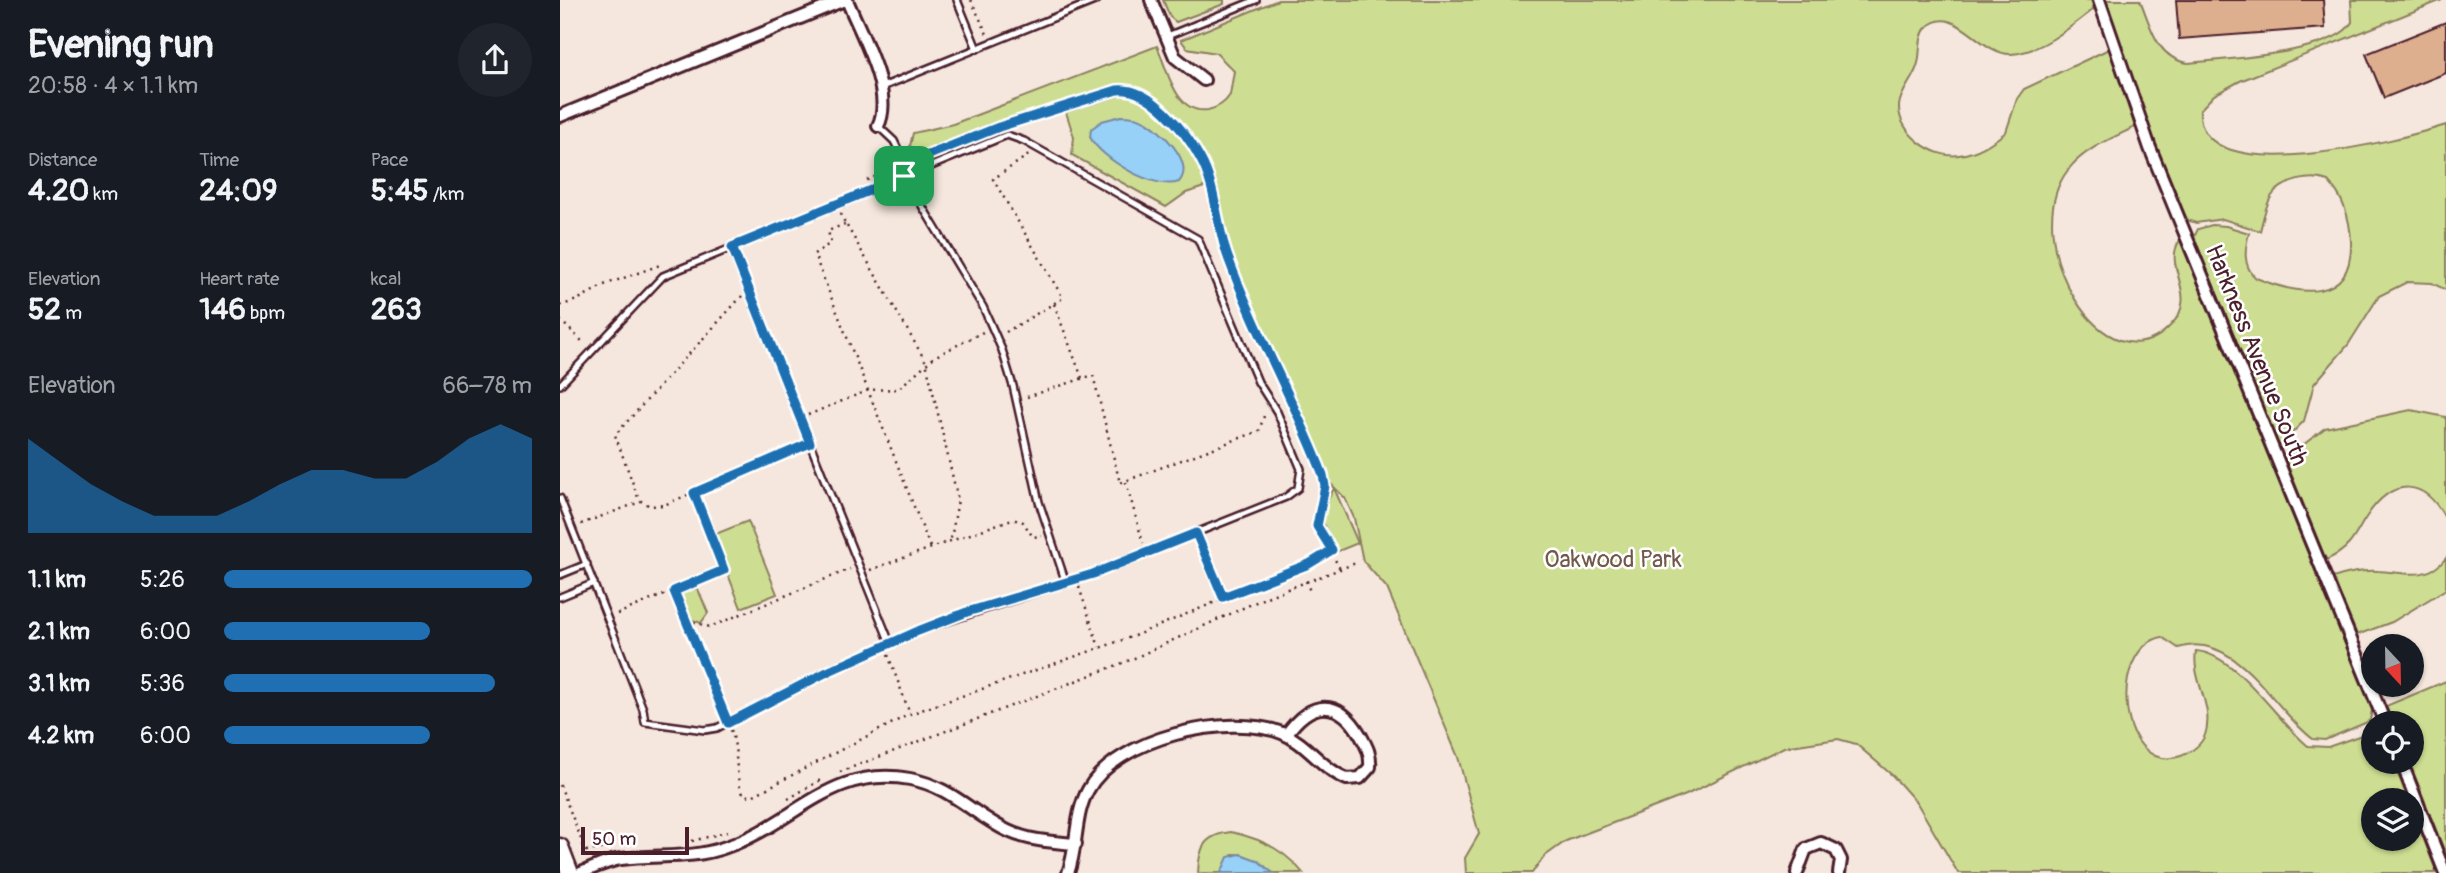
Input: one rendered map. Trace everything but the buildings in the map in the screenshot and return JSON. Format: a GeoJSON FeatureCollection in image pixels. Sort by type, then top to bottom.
{"type":"FeatureCollection","features":[{"type":"Feature","properties":{"kind":"main road"},"geometry":{"type":"LineString","coordinates":[[560,847],[570,873]]}},
{"type":"Feature","properties":{"kind":"street"},"geometry":{"type":"LineString","coordinates":[[560,116],[846,0],[882,87],[884,107],[878,126]]}},
{"type":"Feature","properties":{"kind":"street"},"geometry":{"type":"LineString","coordinates":[[1151,0],[1165,37],[1178,60],[1204,80]]}},
{"type":"Feature","properties":{"kind":"street","name":"Harkness Avenue South"},"geometry":{"type":"LineString","coordinates":[[2099,0],[2150,148],[2380,711]]}},
{"type":"Feature","properties":{"kind":"street"},"geometry":{"type":"LineString","coordinates":[[1068,873],[1076,844],[1080,812],[1088,790],[1106,768],[1130,752],[1172,736],[1214,727],[1262,729],[1286,735],[1346,779],[1360,778],[1370,767],[1368,750],[1354,724],[1335,708],[1324,707],[1308,712],[1286,735]]}},
{"type":"Feature","properties":{"kind":"street"},"geometry":{"type":"LineString","coordinates":[[2406,774],[2445,873]]}},
{"type":"Feature","properties":{"kind":"street"},"geometry":{"type":"LineString","coordinates":[[581,873],[621,859],[681,858],[724,848],[771,828],[829,789],[881,776],[910,779],[939,787],[1018,835],[1076,844]]}},
{"type":"Feature","properties":{"kind":"street"},"geometry":{"type":"LineString","coordinates":[[1797,873],[1806,849],[1823,843],[1838,852],[1841,862],[1839,873]]}},
{"type":"Feature","properties":{"kind":"lane"},"geometry":{"type":"LineString","coordinates":[[957,0],[976,49]]}},
{"type":"Feature","properties":{"kind":"lane"},"geometry":{"type":"LineString","coordinates":[[882,87],[1097,0]]}},
{"type":"Feature","properties":{"kind":"lane"},"geometry":{"type":"LineString","coordinates":[[1165,37],[1256,0]]}},
{"type":"Feature","properties":{"kind":"lane"},"geometry":{"type":"LineString","coordinates":[[878,126],[894,141],[906,164],[907,175],[993,327],[1017,400],[1038,502],[1066,583]]}},
{"type":"Feature","properties":{"kind":"lane"},"geometry":{"type":"LineString","coordinates":[[560,385],[663,276],[1003,136],[1014,137],[1198,239],[1258,382],[1273,405],[1301,469],[1298,488],[1286,497],[1076,580],[967,612],[887,644],[728,723],[705,730],[646,724],[608,618],[560,498]]}},
{"type":"Feature","properties":{"kind":"lane"},"geometry":{"type":"LineString","coordinates":[[732,247],[859,565],[887,644]]}},
{"type":"Feature","properties":{"kind":"lane"},"geometry":{"type":"LineString","coordinates":[[560,575],[587,565]]}},
{"type":"Feature","properties":{"kind":"lane"},"geometry":{"type":"LineString","coordinates":[[560,597],[594,583]]}},
{"type":"Feature","properties":{"kind":"path"},"geometry":{"type":"LineString","coordinates":[[971,0],[991,43]]}},
{"type":"Feature","properties":{"kind":"path"},"geometry":{"type":"LineString","coordinates":[[999,127],[1128,90],[1153,103],[1191,144],[1207,172],[1229,261],[1323,475],[1325,486],[1317,526],[1340,569]]}},
{"type":"Feature","properties":{"kind":"path"},"geometry":{"type":"LineString","coordinates":[[997,338],[1063,298],[993,179],[1038,148]]}},
{"type":"Feature","properties":{"kind":"path"},"geometry":{"type":"LineString","coordinates":[[856,185],[906,164]]}},
{"type":"Feature","properties":{"kind":"path"},"geometry":{"type":"LineString","coordinates":[[836,204],[926,362],[958,500],[951,539]]}},
{"type":"Feature","properties":{"kind":"path"},"geometry":{"type":"LineString","coordinates":[[845,224],[828,231],[831,243],[814,254],[930,547]]}},
{"type":"Feature","properties":{"kind":"path"},"geometry":{"type":"LineString","coordinates":[[560,306],[578,300],[604,285],[665,263]]}},
{"type":"Feature","properties":{"kind":"path"},"geometry":{"type":"LineString","coordinates":[[643,504],[638,498],[615,436],[691,354],[694,345],[748,289]]}},
{"type":"Feature","properties":{"kind":"path"},"geometry":{"type":"LineString","coordinates":[[1054,304],[1082,378]]}},
{"type":"Feature","properties":{"kind":"path"},"geometry":{"type":"LineString","coordinates":[[560,320],[592,350]]}},
{"type":"Feature","properties":{"kind":"path"},"geometry":{"type":"LineString","coordinates":[[800,418],[869,390],[898,389],[926,362],[993,327]]}},
{"type":"Feature","properties":{"kind":"path"},"geometry":{"type":"LineString","coordinates":[[1017,400],[1093,375],[1120,483],[1259,431],[1265,412],[1273,405]]}},
{"type":"Feature","properties":{"kind":"path"},"geometry":{"type":"LineString","coordinates":[[572,527],[631,503],[664,505],[810,443]]}},
{"type":"Feature","properties":{"kind":"path"},"geometry":{"type":"LineString","coordinates":[[1126,481],[1147,553]]}},
{"type":"Feature","properties":{"kind":"path"},"geometry":{"type":"LineString","coordinates":[[608,618],[724,570],[694,493]]}},
{"type":"Feature","properties":{"kind":"path"},"geometry":{"type":"LineString","coordinates":[[862,573],[951,539],[1015,519],[1023,522],[1033,537],[1049,534]]}},
{"type":"Feature","properties":{"kind":"path"},"geometry":{"type":"LineString","coordinates":[[1196,533],[1223,597]]}},
{"type":"Feature","properties":{"kind":"path"},"geometry":{"type":"LineString","coordinates":[[674,591],[738,748],[740,788],[743,794],[750,797],[910,714],[1134,636],[1223,597],[1309,564],[1332,550]]}},
{"type":"Feature","properties":{"kind":"path"},"geometry":{"type":"LineString","coordinates":[[784,801],[819,780],[1139,656],[1306,581],[1356,563]]}},
{"type":"Feature","properties":{"kind":"path"},"geometry":{"type":"LineString","coordinates":[[686,620],[710,627],[859,565]]}},
{"type":"Feature","properties":{"kind":"path"},"geometry":{"type":"LineString","coordinates":[[1076,580],[1098,647]]}},
{"type":"Feature","properties":{"kind":"path"},"geometry":{"type":"LineString","coordinates":[[1306,581],[1311,594]]}},
{"type":"Feature","properties":{"kind":"path"},"geometry":{"type":"LineString","coordinates":[[887,644],[910,714]]}},
{"type":"Feature","properties":{"kind":"path"},"geometry":{"type":"LineString","coordinates":[[560,785],[586,851],[609,848]]}},
{"type":"Feature","properties":{"kind":"path"},"geometry":{"type":"LineString","coordinates":[[689,841],[735,829]]}},
{"type":"Feature","properties":{"kind":"green space"},"geometry":{"type":"Polygon","coordinates":[[[1163,0],[1224,0],[1224,4],[1176,22],[1170,17],[1163,0]]]}},
{"type":"Feature","properties":{"kind":"green space","name":"Oakwood Park"},"geometry":{"type":"Polygon","coordinates":[[[1278,0],[2091,0],[2094,9],[2055,38],[2033,49],[2011,54],[1989,47],[1948,21],[1937,21],[1927,27],[1921,39],[1916,69],[1900,100],[1900,116],[1911,134],[1928,148],[1949,155],[1972,152],[1990,144],[2006,132],[2017,99],[2024,89],[2109,49],[2135,127],[2090,150],[2068,170],[2055,199],[2053,233],[2060,268],[2075,300],[2096,325],[2120,340],[2146,341],[2171,325],[2179,314],[2182,292],[2175,250],[2180,240],[2361,683],[2361,697],[2367,697],[2372,710],[2361,711],[2361,725],[2325,740],[2313,739],[2236,661],[2218,650],[2199,645],[2178,648],[2162,637],[2144,646],[2133,664],[2127,685],[2127,709],[2133,731],[2144,748],[2160,757],[2181,756],[2198,745],[2205,735],[2207,714],[2195,662],[2196,651],[2211,655],[2242,676],[2308,746],[2328,747],[2361,735],[2361,774],[2398,774],[2403,788],[2361,788],[2361,851],[2424,851],[2424,840],[2437,873],[1958,873],[1917,803],[1893,776],[1856,744],[1838,739],[1784,747],[1686,795],[1566,841],[1545,856],[1532,873],[1466,873],[1465,858],[1479,834],[1458,757],[1387,588],[1363,561],[1354,518],[1345,498],[1328,481],[1235,268],[1221,227],[1207,164],[1188,135],[1155,101],[1136,88],[1117,87],[998,124],[917,156],[910,146],[913,133],[953,124],[1157,46],[1180,98],[1197,110],[1215,108],[1230,95],[1234,71],[1216,53],[1187,48],[1181,40],[1278,0]]]}},
{"type":"Feature","properties":{"kind":"green space"},"geometry":{"type":"Polygon","coordinates":[[[2106,0],[2140,0],[2162,48],[2177,60],[2188,63],[2277,53],[2324,41],[2342,33],[2352,22],[2351,0],[2442,0],[2240,81],[2214,95],[2200,110],[2208,135],[2231,150],[2264,155],[2348,149],[2446,125],[2446,290],[2432,283],[2407,282],[2379,296],[2348,345],[2314,384],[2304,421],[2279,446],[2194,237],[2198,229],[2212,225],[2249,233],[2247,262],[2256,278],[2305,291],[2320,290],[2333,285],[2343,276],[2349,262],[2351,241],[2345,209],[2328,181],[2313,178],[2297,180],[2276,191],[2267,205],[2260,231],[2223,219],[2196,223],[2187,220],[2151,132],[2106,0]]]}},
{"type":"Feature","properties":{"kind":"green space"},"geometry":{"type":"Polygon","coordinates":[[[1127,93],[1154,108],[1177,130],[1195,158],[1207,186],[1186,193],[1166,207],[1072,155],[1074,137],[1066,112],[1127,93]]]}},
{"type":"Feature","properties":{"kind":"green space"},"geometry":{"type":"Polygon","coordinates":[[[2411,410],[2446,417],[2446,520],[2438,506],[2419,490],[2398,489],[2377,503],[2347,547],[2326,560],[2285,459],[2325,428],[2411,410]]]}},
{"type":"Feature","properties":{"kind":"green space"},"geometry":{"type":"Polygon","coordinates":[[[1334,488],[1358,543],[1336,552],[1320,516],[1334,488]]]}},
{"type":"Feature","properties":{"kind":"green space"},"geometry":{"type":"Polygon","coordinates":[[[748,521],[777,594],[741,608],[713,535],[748,521]]]}},
{"type":"Feature","properties":{"kind":"green space"},"geometry":{"type":"Polygon","coordinates":[[[2446,558],[2446,589],[2392,622],[2357,635],[2333,578],[2367,571],[2423,573],[2446,558]]]}},
{"type":"Feature","properties":{"kind":"green space"},"geometry":{"type":"Polygon","coordinates":[[[698,589],[708,613],[701,623],[687,618],[678,595],[698,589]]]}},
{"type":"Feature","properties":{"kind":"green space"},"geometry":{"type":"Polygon","coordinates":[[[2446,681],[2446,855],[2424,799],[2424,788],[2420,788],[2414,774],[2424,774],[2424,711],[2388,711],[2386,706],[2408,697],[2424,697],[2424,690],[2446,681]]]}},
{"type":"Feature","properties":{"kind":"green space"},"geometry":{"type":"Polygon","coordinates":[[[1231,832],[1271,846],[1303,873],[1274,873],[1246,856],[1233,854],[1221,873],[1198,873],[1202,849],[1209,839],[1231,832]]]}},
{"type":"Feature","properties":{"kind":"water"},"geometry":{"type":"Polygon","coordinates":[[[1121,116],[1140,119],[1150,124],[1174,147],[1183,165],[1179,182],[1169,184],[1143,178],[1105,155],[1096,146],[1090,137],[1091,129],[1102,121],[1121,116]]]}},
{"type":"Feature","properties":{"kind":"water"},"geometry":{"type":"Polygon","coordinates":[[[1240,854],[1257,860],[1273,873],[1221,873],[1228,857],[1240,854]]]}},
{"type":"Feature","properties":{"kind":"route"},"geometry":{"type":"LineString","coordinates":[[1117,90],[1135,91],[1153,103],[1191,144],[1207,172],[1216,219],[1229,261],[1323,475],[1325,486],[1317,526],[1332,550],[1309,564],[1223,597],[1196,533],[1093,574],[967,612],[918,631],[827,672],[728,723],[674,591],[724,570],[694,493],[810,443],[732,247],[904,176],[910,174],[906,164],[988,131],[1081,104],[1117,90]]}}]}
